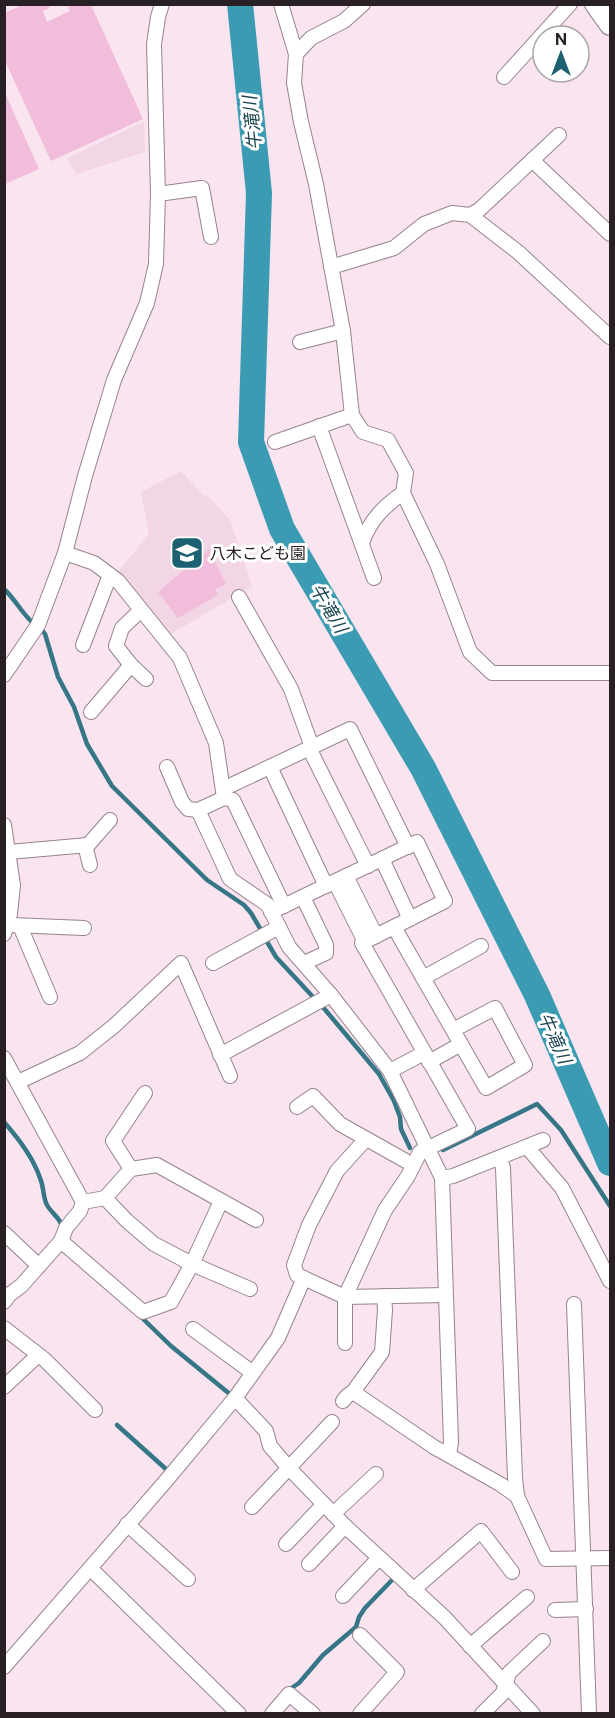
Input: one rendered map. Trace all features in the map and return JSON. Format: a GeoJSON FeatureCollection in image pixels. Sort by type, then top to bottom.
{"type":"FeatureCollection","features":[{"type":"Feature","properties":{"kind":"main road"},"geometry":{"type":"LineString","coordinates":[[595,4],[610,25]]}},
{"type":"Feature","properties":{"kind":"street"},"geometry":{"type":"LineString","coordinates":[[4,675],[38,625],[65,553],[85,476],[114,381],[147,303],[156,264],[158,194],[154,44],[162,4]]}},
{"type":"Feature","properties":{"kind":"street"},"geometry":{"type":"LineString","coordinates":[[281,4],[296,54],[294,83],[297,103],[316,184],[343,331],[352,415],[363,432],[388,440],[406,473],[403,493],[437,564],[470,652],[492,673],[610,673]]}},
{"type":"Feature","properties":{"kind":"street"},"geometry":{"type":"LineString","coordinates":[[296,54],[311,38],[344,21],[363,4]]}},
{"type":"Feature","properties":{"kind":"street"},"geometry":{"type":"LineString","coordinates":[[504,77],[570,4]]}},
{"type":"Feature","properties":{"kind":"street"},"geometry":{"type":"LineString","coordinates":[[470,215],[479,210],[559,135]]}},
{"type":"Feature","properties":{"kind":"street"},"geometry":{"type":"LineString","coordinates":[[532,160],[610,234]]}},
{"type":"Feature","properties":{"kind":"street"},"geometry":{"type":"LineString","coordinates":[[158,194],[202,188],[211,237]]}},
{"type":"Feature","properties":{"kind":"street"},"geometry":{"type":"LineString","coordinates":[[331,267],[394,248],[424,224],[452,213],[470,215],[518,252],[610,337]]}},
{"type":"Feature","properties":{"kind":"street"},"geometry":{"type":"LineString","coordinates":[[300,342],[343,331]]}},
{"type":"Feature","properties":{"kind":"street"},"geometry":{"type":"LineString","coordinates":[[275,442],[352,415]]}},
{"type":"Feature","properties":{"kind":"street"},"geometry":{"type":"LineString","coordinates":[[319,426],[374,578]]}},
{"type":"Feature","properties":{"kind":"street"},"geometry":{"type":"LineString","coordinates":[[362,543],[374,518],[388,503],[403,493]]}},
{"type":"Feature","properties":{"kind":"street"},"geometry":{"type":"LineString","coordinates":[[65,553],[94,563],[118,581],[180,658],[216,743],[224,794],[233,800],[284,906]]}},
{"type":"Feature","properties":{"kind":"street"},"geometry":{"type":"LineString","coordinates":[[83,645],[110,575]]}},
{"type":"Feature","properties":{"kind":"street"},"geometry":{"type":"LineString","coordinates":[[239,597],[291,689],[310,748],[368,866]]}},
{"type":"Feature","properties":{"kind":"street"},"geometry":{"type":"LineString","coordinates":[[141,610],[122,628],[116,646],[146,679]]}},
{"type":"Feature","properties":{"kind":"street"},"geometry":{"type":"LineString","coordinates":[[91,712],[131,665]]}},
{"type":"Feature","properties":{"kind":"street"},"geometry":{"type":"LineString","coordinates":[[167,767],[182,802],[188,809],[198,810],[270,767],[350,729],[408,847]]}},
{"type":"Feature","properties":{"kind":"street"},"geometry":{"type":"LineString","coordinates":[[270,767],[370,939]]}},
{"type":"Feature","properties":{"kind":"street"},"geometry":{"type":"LineString","coordinates":[[198,810],[230,879],[268,905],[289,947],[332,995],[390,1071],[442,1178],[451,1442],[449,1454]]}},
{"type":"Feature","properties":{"kind":"street"},"geometry":{"type":"LineString","coordinates":[[9,852],[85,846],[110,820]]}},
{"type":"Feature","properties":{"kind":"street"},"geometry":{"type":"LineString","coordinates":[[4,825],[9,852],[10,928],[50,997]]}},
{"type":"Feature","properties":{"kind":"street"},"geometry":{"type":"LineString","coordinates":[[271,912],[417,842],[445,901],[362,943],[468,1129],[420,1152],[408,1176],[385,1210],[345,1297],[345,1343]]}},
{"type":"Feature","properties":{"kind":"street"},"geometry":{"type":"LineString","coordinates":[[85,846],[90,865]]}},
{"type":"Feature","properties":{"kind":"street"},"geometry":{"type":"LineString","coordinates":[[382,859],[410,919]]}},
{"type":"Feature","properties":{"kind":"street"},"geometry":{"type":"LineString","coordinates":[[303,897],[326,945],[326,953],[304,963]]}},
{"type":"Feature","properties":{"kind":"street"},"geometry":{"type":"LineString","coordinates":[[213,963],[279,927]]}},
{"type":"Feature","properties":{"kind":"street"},"geometry":{"type":"LineString","coordinates":[[393,927],[486,1088],[525,1065],[495,1008],[453,1030]]}},
{"type":"Feature","properties":{"kind":"street"},"geometry":{"type":"LineString","coordinates":[[10,928],[84,928]]}},
{"type":"Feature","properties":{"kind":"street"},"geometry":{"type":"LineString","coordinates":[[423,978],[482,946]]}},
{"type":"Feature","properties":{"kind":"street"},"geometry":{"type":"LineString","coordinates":[[18,1082],[80,1053],[114,1026],[181,963],[230,1076]]}},
{"type":"Feature","properties":{"kind":"street"},"geometry":{"type":"LineString","coordinates":[[220,1054],[332,995]]}},
{"type":"Feature","properties":{"kind":"street"},"geometry":{"type":"LineString","coordinates":[[390,1071],[460,1044]]}},
{"type":"Feature","properties":{"kind":"street"},"geometry":{"type":"LineString","coordinates":[[4,1058],[83,1202],[80,1211],[66,1228],[61,1241],[21,1286],[6,1295]]}},
{"type":"Feature","properties":{"kind":"street"},"geometry":{"type":"LineString","coordinates":[[132,1169],[113,1141],[145,1093]]}},
{"type":"Feature","properties":{"kind":"street"},"geometry":{"type":"LineString","coordinates":[[297,1107],[313,1096],[340,1124],[413,1165]]}},
{"type":"Feature","properties":{"kind":"street"},"geometry":{"type":"LineString","coordinates":[[366,1139],[338,1171],[309,1225],[294,1265],[297,1275],[345,1297],[445,1295]]}},
{"type":"Feature","properties":{"kind":"street"},"geometry":{"type":"LineString","coordinates":[[442,1178],[453,1176],[543,1140]]}},
{"type":"Feature","properties":{"kind":"street"},"geometry":{"type":"LineString","coordinates":[[527,1147],[562,1188],[610,1281]]}},
{"type":"Feature","properties":{"kind":"street"},"geometry":{"type":"LineString","coordinates":[[500,1158],[503,1168],[517,1496],[546,1559],[610,1558]]}},
{"type":"Feature","properties":{"kind":"street"},"geometry":{"type":"LineString","coordinates":[[83,1202],[105,1198],[132,1169],[157,1165],[256,1220]]}},
{"type":"Feature","properties":{"kind":"street"},"geometry":{"type":"LineString","coordinates":[[105,1198],[153,1244],[250,1289]]}},
{"type":"Feature","properties":{"kind":"street"},"geometry":{"type":"LineString","coordinates":[[61,1241],[143,1312],[171,1302],[192,1264],[221,1201]]}},
{"type":"Feature","properties":{"kind":"street"},"geometry":{"type":"LineString","coordinates":[[4,1233],[39,1266]]}},
{"type":"Feature","properties":{"kind":"street"},"geometry":{"type":"LineString","coordinates":[[4,1667],[235,1398],[278,1338],[304,1278]]}},
{"type":"Feature","properties":{"kind":"street"},"geometry":{"type":"LineString","coordinates":[[384,1296],[382,1352],[348,1397],[449,1454],[517,1496]]}},
{"type":"Feature","properties":{"kind":"street"},"geometry":{"type":"LineString","coordinates":[[574,1304],[589,1713]]}},
{"type":"Feature","properties":{"kind":"street"},"geometry":{"type":"LineString","coordinates":[[4,1328],[44,1359],[94,1410]]}},
{"type":"Feature","properties":{"kind":"street"},"geometry":{"type":"LineString","coordinates":[[193,1329],[253,1373]]}},
{"type":"Feature","properties":{"kind":"street"},"geometry":{"type":"LineString","coordinates":[[5,1385],[34,1359]]}},
{"type":"Feature","properties":{"kind":"street"},"geometry":{"type":"LineString","coordinates":[[235,1398],[266,1431],[270,1446],[288,1467],[345,1526],[444,1618],[533,1713]]}},
{"type":"Feature","properties":{"kind":"street"},"geometry":{"type":"LineString","coordinates":[[252,1507],[332,1422]]}},
{"type":"Feature","properties":{"kind":"street"},"geometry":{"type":"LineString","coordinates":[[286,1544],[376,1474]]}},
{"type":"Feature","properties":{"kind":"street"},"geometry":{"type":"LineString","coordinates":[[127,1524],[188,1579]]}},
{"type":"Feature","properties":{"kind":"street"},"geometry":{"type":"LineString","coordinates":[[309,1564],[345,1526]]}},
{"type":"Feature","properties":{"kind":"street"},"geometry":{"type":"LineString","coordinates":[[413,1590],[481,1531],[512,1572]]}},
{"type":"Feature","properties":{"kind":"street"},"geometry":{"type":"LineString","coordinates":[[344,1596],[379,1558]]}},
{"type":"Feature","properties":{"kind":"street"},"geometry":{"type":"LineString","coordinates":[[90,1568],[239,1713]]}},
{"type":"Feature","properties":{"kind":"street"},"geometry":{"type":"LineString","coordinates":[[470,1646],[527,1597]]}},
{"type":"Feature","properties":{"kind":"street"},"geometry":{"type":"LineString","coordinates":[[555,1610],[586,1609]]}},
{"type":"Feature","properties":{"kind":"street"},"geometry":{"type":"LineString","coordinates":[[360,1635],[388,1653],[397,1672],[360,1713]]}},
{"type":"Feature","properties":{"kind":"street"},"geometry":{"type":"LineString","coordinates":[[482,1713],[503,1693],[509,1673],[543,1641]]}},
{"type":"Feature","properties":{"kind":"street"},"geometry":{"type":"LineString","coordinates":[[272,1713],[289,1694],[313,1713]]}},
{"type":"Feature","properties":{"kind":"shaded area"},"geometry":{"type":"Polygon","coordinates":[[[22,5],[48,5],[50,8],[43,11],[47,22],[70,11],[68,5],[91,5],[143,119],[51,161],[5,61],[5,13],[22,5]]]}},
{"type":"Feature","properties":{"kind":"shaded area"},"geometry":{"type":"Polygon","coordinates":[[[4,91],[39,169],[5,184],[4,184],[4,91]]]}},
{"type":"Feature","properties":{"kind":"shaded area"},"geometry":{"type":"Polygon","coordinates":[[[144,122],[145,152],[76,174],[67,158],[144,122]]]}},
{"type":"Feature","properties":{"kind":"shaded area","name":"八木こども園"},"geometry":{"type":"Polygon","coordinates":[[[181,471],[230,520],[252,586],[171,634],[117,573],[149,534],[141,492],[181,471]]]}},
{"type":"Feature","properties":{"kind":"shaded area"},"geometry":{"type":"Polygon","coordinates":[[[209,549],[226,584],[215,589],[218,595],[178,618],[158,592],[209,549]]]}},
{"type":"Feature","properties":{"kind":"waterway","name":"牛滝川"},"geometry":{"type":"LineString","coordinates":[[240,4],[259,193],[251,442],[282,529],[423,768],[537,995],[610,1163]]}},
{"type":"Feature","properties":{"kind":"waterway"},"geometry":{"type":"LineString","coordinates":[[4,589],[32,622]]}},
{"type":"Feature","properties":{"kind":"waterway"},"geometry":{"type":"LineString","coordinates":[[42,630],[58,677],[74,707],[87,744],[112,786],[207,880],[244,905],[261,930]]}},
{"type":"Feature","properties":{"kind":"waterway"},"geometry":{"type":"LineString","coordinates":[[266,940],[276,957],[314,998]]}},
{"type":"Feature","properties":{"kind":"waterway"},"geometry":{"type":"LineString","coordinates":[[322,1006],[379,1074],[394,1101],[400,1117],[401,1129],[410,1148]]}},
{"type":"Feature","properties":{"kind":"waterway"},"geometry":{"type":"LineString","coordinates":[[443,1150],[537,1104],[561,1130],[610,1206]]}},
{"type":"Feature","properties":{"kind":"waterway"},"geometry":{"type":"LineString","coordinates":[[4,1122],[34,1163],[46,1202],[60,1222],[62,1229]]}},
{"type":"Feature","properties":{"kind":"waterway"},"geometry":{"type":"LineString","coordinates":[[138,1314],[171,1346],[231,1395]]}},
{"type":"Feature","properties":{"kind":"waterway"},"geometry":{"type":"LineString","coordinates":[[117,1425],[167,1470]]}},
{"type":"Feature","properties":{"kind":"waterway"},"geometry":{"type":"LineString","coordinates":[[290,1689],[299,1683],[323,1655],[356,1627],[365,1608],[394,1578],[393,1576]]}},
{"type":"Feature","properties":{"kind":"place","name":"八木こども園"},"geometry":{"type":"Point","coordinates":[187,553]}}]}
